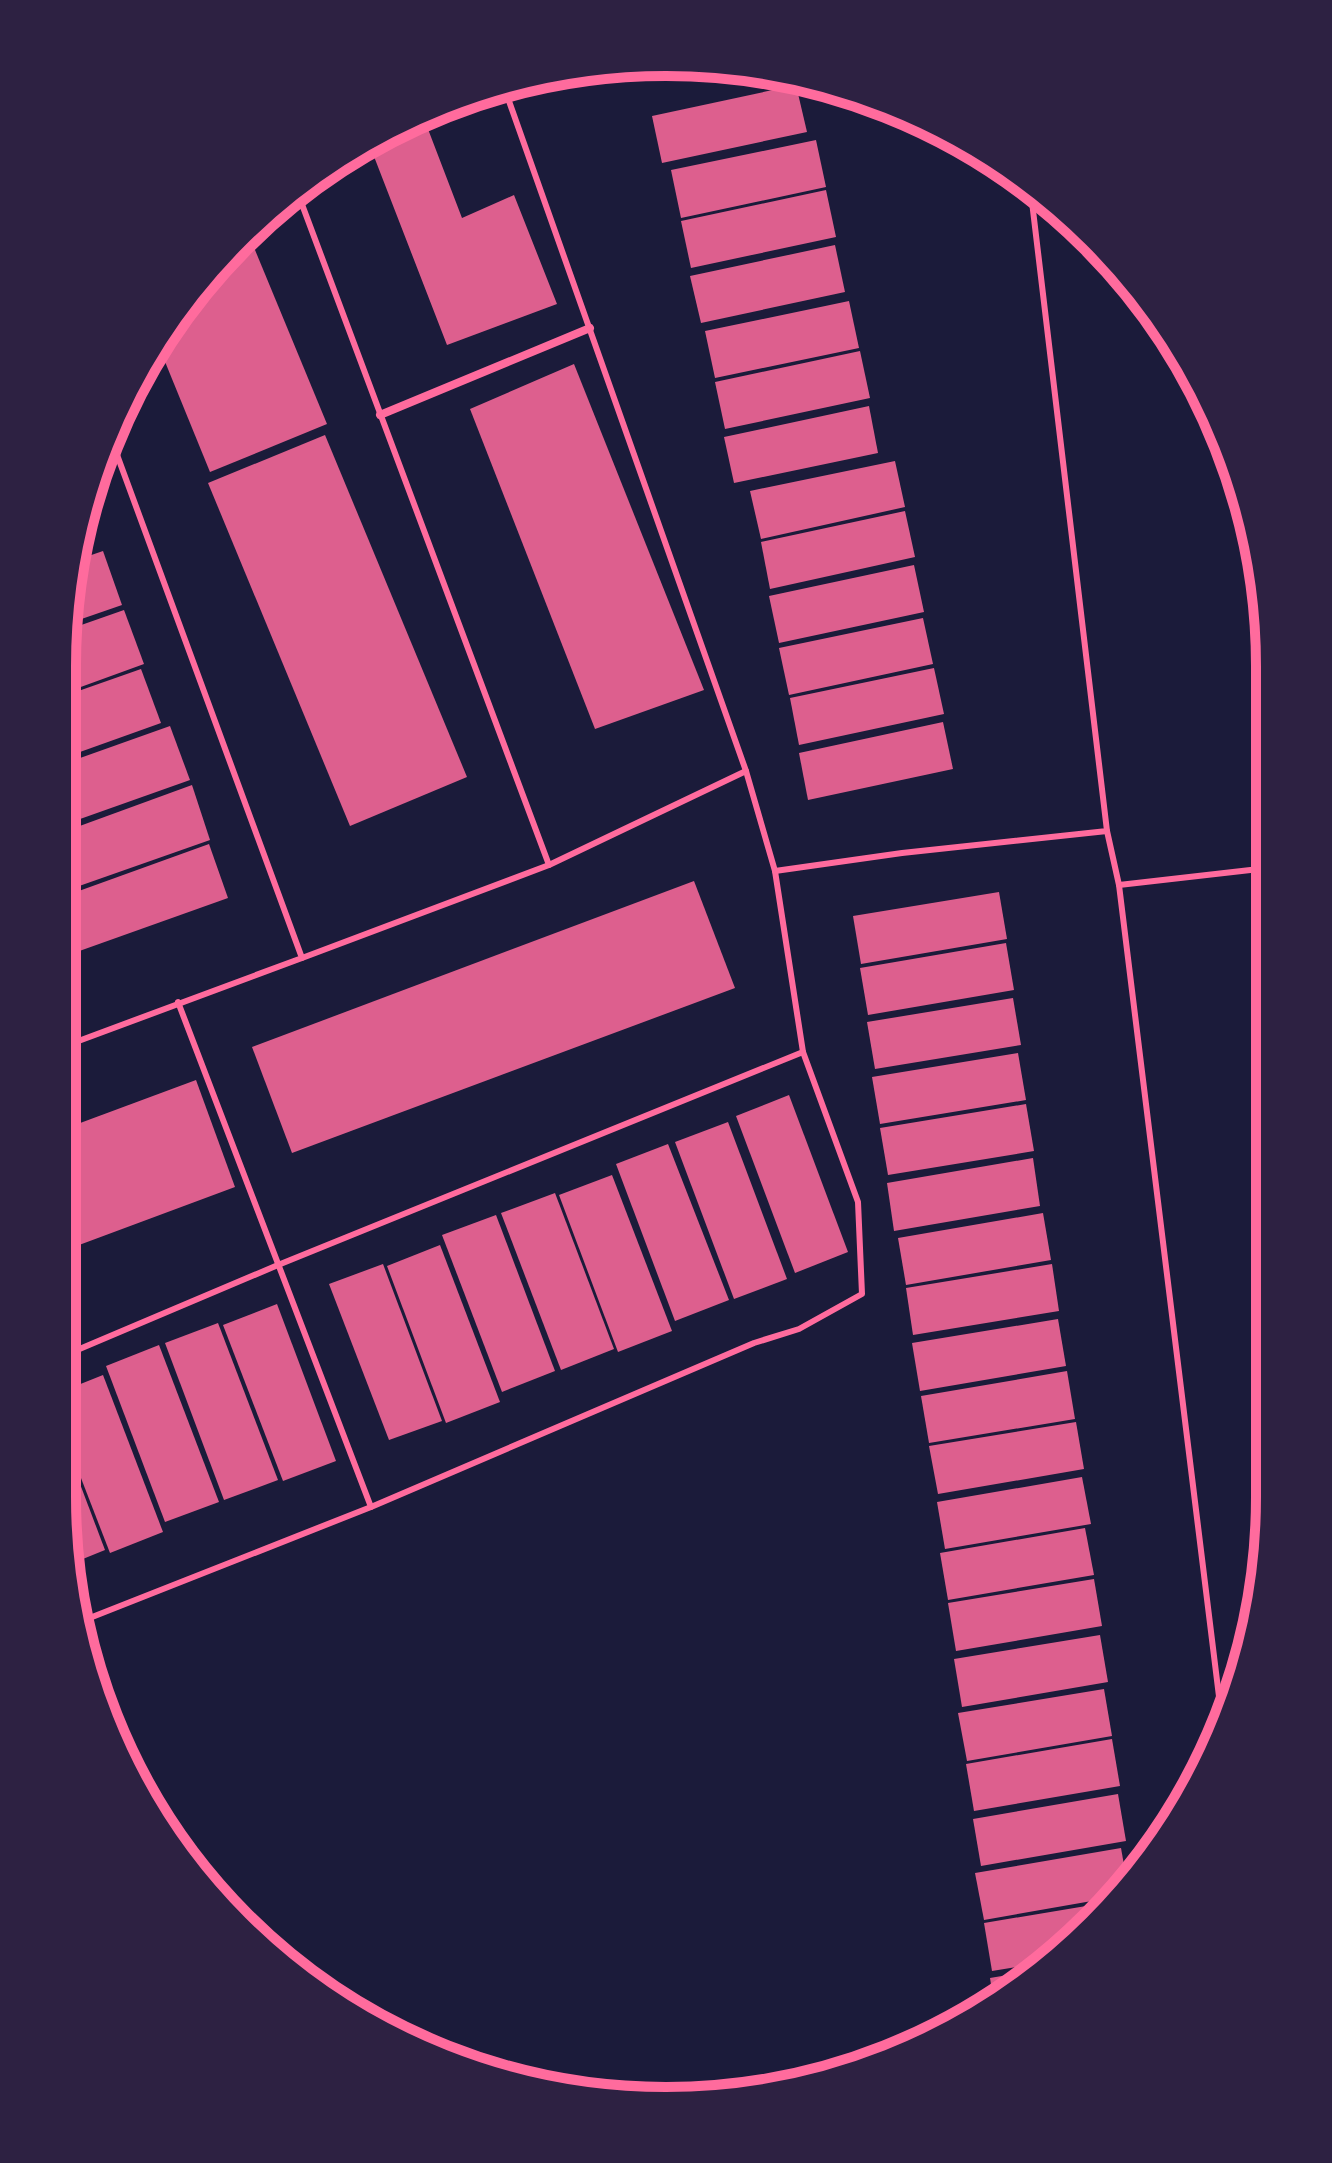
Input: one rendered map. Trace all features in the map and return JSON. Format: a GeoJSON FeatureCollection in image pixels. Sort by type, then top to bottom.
{"type":"FeatureCollection","features":[{"type":"Feature","properties":{"kind":"street"},"geometry":{"type":"LineString","coordinates":[[380,415],[590,328]]}},
{"type":"Feature","properties":{"kind":"lane"},"geometry":{"type":"LineString","coordinates":[[89,1618],[371,1507],[754,1343],[799,1329],[862,1294],[858,1202],[803,1052],[775,871],[746,771],[508,98]]}},
{"type":"Feature","properties":{"kind":"lane"},"geometry":{"type":"LineString","coordinates":[[301,203],[549,865]]}},
{"type":"Feature","properties":{"kind":"lane"},"geometry":{"type":"LineString","coordinates":[[1032,204],[1107,831],[1119,885],[1220,1701]]}},
{"type":"Feature","properties":{"kind":"lane"},"geometry":{"type":"LineString","coordinates":[[116,452],[302,958]]}},
{"type":"Feature","properties":{"kind":"lane"},"geometry":{"type":"LineString","coordinates":[[76,1042],[549,865],[746,771]]}},
{"type":"Feature","properties":{"kind":"lane"},"geometry":{"type":"LineString","coordinates":[[775,871],[902,853],[1107,831]]}},
{"type":"Feature","properties":{"kind":"lane"},"geometry":{"type":"LineString","coordinates":[[1119,885],[1256,869]]}},
{"type":"Feature","properties":{"kind":"lane"},"geometry":{"type":"LineString","coordinates":[[178,1002],[371,1507]]}},
{"type":"Feature","properties":{"kind":"lane"},"geometry":{"type":"LineString","coordinates":[[76,1350],[803,1052]]}},
{"type":"Feature","properties":{"kind":"building"},"geometry":{"type":"Polygon","coordinates":[[[784,88],[797,91],[807,132],[662,163],[652,116],[784,88]]]}},
{"type":"Feature","properties":{"kind":"building"},"geometry":{"type":"Polygon","coordinates":[[[427,127],[462,218],[514,195],[557,304],[447,345],[373,154],[427,127]]]}},
{"type":"Feature","properties":{"kind":"building"},"geometry":{"type":"Polygon","coordinates":[[[816,140],[826,187],[681,218],[671,170],[816,140]]]}},
{"type":"Feature","properties":{"kind":"building"},"geometry":{"type":"Polygon","coordinates":[[[826,190],[836,237],[691,268],[681,221],[826,190]]]}},
{"type":"Feature","properties":{"kind":"building"},"geometry":{"type":"Polygon","coordinates":[[[253,245],[327,424],[210,472],[163,357],[198,307],[253,245]]]}},
{"type":"Feature","properties":{"kind":"building"},"geometry":{"type":"Polygon","coordinates":[[[835,245],[845,292],[701,323],[690,276],[835,245]]]}},
{"type":"Feature","properties":{"kind":"building"},"geometry":{"type":"Polygon","coordinates":[[[849,301],[859,348],[715,378],[705,331],[849,301]]]}},
{"type":"Feature","properties":{"kind":"building"},"geometry":{"type":"Polygon","coordinates":[[[860,351],[870,398],[725,429],[715,382],[860,351]]]}},
{"type":"Feature","properties":{"kind":"building"},"geometry":{"type":"Polygon","coordinates":[[[574,364],[704,690],[595,729],[470,409],[574,364]]]}},
{"type":"Feature","properties":{"kind":"building"},"geometry":{"type":"Polygon","coordinates":[[[869,406],[878,453],[734,483],[724,437],[869,406]]]}},
{"type":"Feature","properties":{"kind":"building"},"geometry":{"type":"Polygon","coordinates":[[[325,435],[467,777],[350,826],[208,483],[325,435]]]}},
{"type":"Feature","properties":{"kind":"building"},"geometry":{"type":"Polygon","coordinates":[[[895,461],[905,507],[761,539],[750,491],[895,461]]]}},
{"type":"Feature","properties":{"kind":"building"},"geometry":{"type":"Polygon","coordinates":[[[905,511],[915,557],[770,589],[761,542],[905,511]]]}},
{"type":"Feature","properties":{"kind":"building"},"geometry":{"type":"Polygon","coordinates":[[[103,551],[122,605],[78,620],[81,589],[86,557],[103,551]]]}},
{"type":"Feature","properties":{"kind":"building"},"geometry":{"type":"Polygon","coordinates":[[[914,565],[924,612],[779,643],[769,596],[914,565]]]}},
{"type":"Feature","properties":{"kind":"building"},"geometry":{"type":"Polygon","coordinates":[[[124,610],[144,664],[76,689],[77,626],[124,610]]]}},
{"type":"Feature","properties":{"kind":"building"},"geometry":{"type":"Polygon","coordinates":[[[923,618],[933,664],[789,695],[779,648],[923,618]]]}},
{"type":"Feature","properties":{"kind":"building"},"geometry":{"type":"Polygon","coordinates":[[[934,668],[944,714],[799,745],[790,698],[934,668]]]}},
{"type":"Feature","properties":{"kind":"building"},"geometry":{"type":"Polygon","coordinates":[[[141,669],[161,723],[76,753],[76,692],[141,669]]]}},
{"type":"Feature","properties":{"kind":"building"},"geometry":{"type":"Polygon","coordinates":[[[943,722],[953,769],[808,800],[799,753],[943,722]]]}},
{"type":"Feature","properties":{"kind":"building"},"geometry":{"type":"Polygon","coordinates":[[[170,726],[190,780],[76,820],[76,759],[170,726]]]}},
{"type":"Feature","properties":{"kind":"building"},"geometry":{"type":"Polygon","coordinates":[[[192,785],[210,840],[76,887],[76,827],[192,785]]]}},
{"type":"Feature","properties":{"kind":"building"},"geometry":{"type":"Polygon","coordinates":[[[209,844],[228,898],[76,952],[76,892],[209,844]]]}},
{"type":"Feature","properties":{"kind":"building"},"geometry":{"type":"Polygon","coordinates":[[[694,881],[735,988],[292,1153],[252,1047],[694,881]]]}},
{"type":"Feature","properties":{"kind":"building"},"geometry":{"type":"Polygon","coordinates":[[[999,892],[1007,939],[861,964],[853,916],[999,892]]]}},
{"type":"Feature","properties":{"kind":"building"},"geometry":{"type":"Polygon","coordinates":[[[1006,943],[1014,990],[868,1015],[860,968],[1006,943]]]}},
{"type":"Feature","properties":{"kind":"building"},"geometry":{"type":"Polygon","coordinates":[[[1013,998],[1021,1045],[875,1069],[867,1022],[1013,998]]]}},
{"type":"Feature","properties":{"kind":"building"},"geometry":{"type":"Polygon","coordinates":[[[1018,1053],[1026,1100],[880,1124],[872,1077],[1018,1053]]]}},
{"type":"Feature","properties":{"kind":"building"},"geometry":{"type":"Polygon","coordinates":[[[196,1080],[235,1187],[76,1246],[76,1125],[196,1080]]]}},
{"type":"Feature","properties":{"kind":"building"},"geometry":{"type":"Polygon","coordinates":[[[789,1095],[848,1252],[795,1273],[736,1116],[789,1095]]]}},
{"type":"Feature","properties":{"kind":"building"},"geometry":{"type":"Polygon","coordinates":[[[1026,1104],[1034,1151],[888,1175],[880,1128],[1026,1104]]]}},
{"type":"Feature","properties":{"kind":"building"},"geometry":{"type":"Polygon","coordinates":[[[728,1122],[787,1279],[734,1299],[675,1142],[728,1122]]]}},
{"type":"Feature","properties":{"kind":"building"},"geometry":{"type":"Polygon","coordinates":[[[668,1144],[729,1300],[675,1321],[616,1164],[668,1144]]]}},
{"type":"Feature","properties":{"kind":"building"},"geometry":{"type":"Polygon","coordinates":[[[1033,1158],[1040,1206],[894,1231],[887,1183],[1033,1158]]]}},
{"type":"Feature","properties":{"kind":"building"},"geometry":{"type":"Polygon","coordinates":[[[612,1175],[672,1331],[618,1352],[559,1195],[612,1175]]]}},
{"type":"Feature","properties":{"kind":"building"},"geometry":{"type":"Polygon","coordinates":[[[555,1193],[614,1349],[561,1370],[501,1213],[555,1193]]]}},
{"type":"Feature","properties":{"kind":"building"},"geometry":{"type":"Polygon","coordinates":[[[1043,1213],[1051,1260],[906,1285],[898,1238],[1043,1213]]]}},
{"type":"Feature","properties":{"kind":"building"},"geometry":{"type":"Polygon","coordinates":[[[496,1215],[555,1371],[502,1392],[442,1235],[496,1215]]]}},
{"type":"Feature","properties":{"kind":"building"},"geometry":{"type":"Polygon","coordinates":[[[440,1245],[500,1402],[446,1423],[387,1266],[440,1245]]]}},
{"type":"Feature","properties":{"kind":"building"},"geometry":{"type":"Polygon","coordinates":[[[383,1264],[442,1421],[389,1440],[329,1284],[383,1264]]]}},
{"type":"Feature","properties":{"kind":"building"},"geometry":{"type":"Polygon","coordinates":[[[1052,1264],[1059,1311],[913,1335],[906,1288],[1052,1264]]]}},
{"type":"Feature","properties":{"kind":"building"},"geometry":{"type":"Polygon","coordinates":[[[277,1304],[336,1461],[283,1481],[223,1325],[277,1304]]]}},
{"type":"Feature","properties":{"kind":"building"},"geometry":{"type":"Polygon","coordinates":[[[1058,1319],[1066,1366],[920,1391],[912,1343],[1058,1319]]]}},
{"type":"Feature","properties":{"kind":"building"},"geometry":{"type":"Polygon","coordinates":[[[218,1323],[278,1480],[224,1500],[165,1343],[218,1323]]]}},
{"type":"Feature","properties":{"kind":"building"},"geometry":{"type":"Polygon","coordinates":[[[159,1345],[219,1502],[165,1522],[106,1366],[159,1345]]]}},
{"type":"Feature","properties":{"kind":"building"},"geometry":{"type":"Polygon","coordinates":[[[1067,1371],[1075,1419],[929,1443],[921,1396],[1067,1371]]]}},
{"type":"Feature","properties":{"kind":"building"},"geometry":{"type":"Polygon","coordinates":[[[103,1375],[163,1532],[110,1553],[76,1465],[76,1386],[103,1375]]]}},
{"type":"Feature","properties":{"kind":"building"},"geometry":{"type":"Polygon","coordinates":[[[1076,1422],[1084,1469],[938,1494],[929,1446],[1076,1422]]]}},
{"type":"Feature","properties":{"kind":"building"},"geometry":{"type":"Polygon","coordinates":[[[76,1473],[105,1550],[80,1560],[76,1473]]]}},
{"type":"Feature","properties":{"kind":"building"},"geometry":{"type":"Polygon","coordinates":[[[1082,1477],[1091,1524],[945,1549],[937,1502],[1082,1477]]]}},
{"type":"Feature","properties":{"kind":"building"},"geometry":{"type":"Polygon","coordinates":[[[1085,1528],[1094,1575],[948,1600],[940,1553],[1085,1528]]]}},
{"type":"Feature","properties":{"kind":"building"},"geometry":{"type":"Polygon","coordinates":[[[1094,1579],[1102,1626],[956,1651],[948,1603],[1094,1579]]]}},
{"type":"Feature","properties":{"kind":"building"},"geometry":{"type":"Polygon","coordinates":[[[1100,1635],[1108,1682],[962,1707],[954,1659],[1100,1635]]]}},
{"type":"Feature","properties":{"kind":"building"},"geometry":{"type":"Polygon","coordinates":[[[1104,1689],[1112,1736],[967,1761],[958,1713],[1104,1689]]]}},
{"type":"Feature","properties":{"kind":"building"},"geometry":{"type":"Polygon","coordinates":[[[1112,1739],[1120,1786],[974,1811],[966,1764],[1112,1739]]]}},
{"type":"Feature","properties":{"kind":"building"},"geometry":{"type":"Polygon","coordinates":[[[1118,1794],[1126,1841],[981,1866],[973,1819],[1118,1794]]]}},
{"type":"Feature","properties":{"kind":"building"},"geometry":{"type":"Polygon","coordinates":[[[1121,1848],[1125,1868],[1096,1900],[984,1920],[975,1873],[1121,1848]]]}},
{"type":"Feature","properties":{"kind":"building"},"geometry":{"type":"Polygon","coordinates":[[[1092,1905],[1024,1966],[992,1971],[984,1923],[1092,1905]]]}},
{"type":"Feature","properties":{"kind":"building"},"geometry":{"type":"Polygon","coordinates":[[[1013,1974],[992,1989],[990,1978],[1013,1974]]]}}]}
